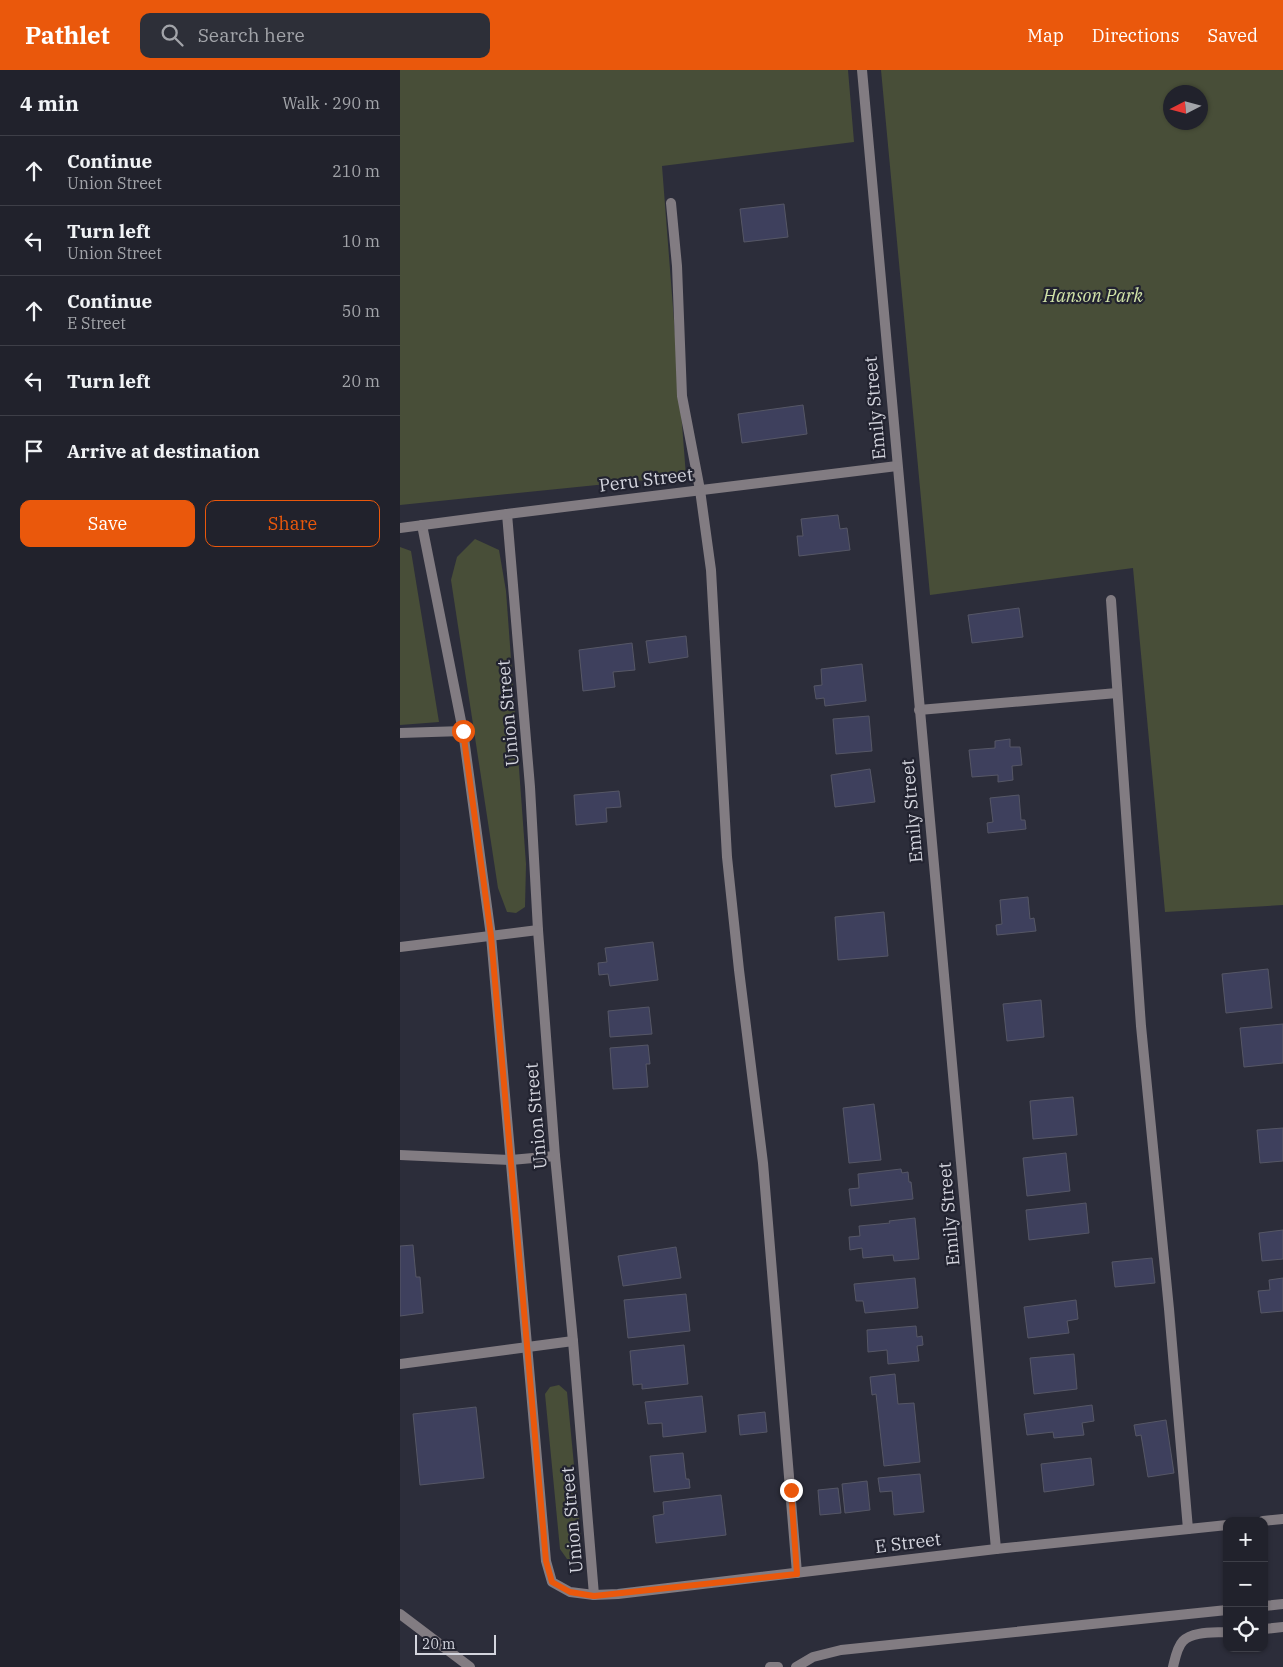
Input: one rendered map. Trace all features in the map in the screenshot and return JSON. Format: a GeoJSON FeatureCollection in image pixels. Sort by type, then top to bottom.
{"type":"FeatureCollection","features":[{"type":"Feature","properties":{"kind":"street","name":"Emily Street"},"geometry":{"type":"LineString","coordinates":[[862,70],[996,1549]]}},
{"type":"Feature","properties":{"kind":"street"},"geometry":{"type":"LineString","coordinates":[[671,203],[677,266],[682,396],[700,490],[711,570],[727,857],[763,1163],[797,1574]]}},
{"type":"Feature","properties":{"kind":"street","name":"Peru Street"},"geometry":{"type":"LineString","coordinates":[[400,528],[897,466]]}},
{"type":"Feature","properties":{"kind":"street","name":"Union Street"},"geometry":{"type":"LineString","coordinates":[[422,525],[463,731],[491,936],[546,1561],[552,1582],[570,1592],[594,1596],[574,1341],[555,1156],[538,930],[530,787],[507,514]]}},
{"type":"Feature","properties":{"kind":"street"},"geometry":{"type":"LineString","coordinates":[[1111,600],[1141,1026],[1170,1309],[1188,1529]]}},
{"type":"Feature","properties":{"kind":"street"},"geometry":{"type":"LineString","coordinates":[[919,710],[1118,693]]}},
{"type":"Feature","properties":{"kind":"street"},"geometry":{"type":"LineString","coordinates":[[400,733],[463,731]]}},
{"type":"Feature","properties":{"kind":"street"},"geometry":{"type":"LineString","coordinates":[[400,947],[538,930]]}},
{"type":"Feature","properties":{"kind":"street"},"geometry":{"type":"LineString","coordinates":[[400,1155],[511,1160],[555,1156]]}},
{"type":"Feature","properties":{"kind":"street"},"geometry":{"type":"LineString","coordinates":[[400,1364],[574,1341]]}},
{"type":"Feature","properties":{"kind":"street"},"geometry":{"type":"LineString","coordinates":[[1268,1520],[1283,1518]]}},
{"type":"Feature","properties":{"kind":"street","name":"E Street"},"geometry":{"type":"LineString","coordinates":[[594,1596],[797,1574],[996,1549],[1223,1525]]}},
{"type":"Feature","properties":{"kind":"street"},"geometry":{"type":"LineString","coordinates":[[1268,1606],[1283,1604]]}},
{"type":"Feature","properties":{"kind":"street"},"geometry":{"type":"LineString","coordinates":[[796,1667],[813,1657],[841,1650],[1223,1610]]}},
{"type":"Feature","properties":{"kind":"street"},"geometry":{"type":"LineString","coordinates":[[400,1614],[470,1667]]}},
{"type":"Feature","properties":{"kind":"street"},"geometry":{"type":"LineString","coordinates":[[1268,1629],[1283,1627]]}},
{"type":"Feature","properties":{"kind":"street"},"geometry":{"type":"LineString","coordinates":[[1173,1667],[1183,1641],[1195,1635],[1223,1632]]}},
{"type":"Feature","properties":{"kind":"street"},"geometry":{"type":"LineString","coordinates":[[770,1667],[778,1667]]}},
{"type":"Feature","properties":{"kind":"green space"},"geometry":{"type":"Polygon","coordinates":[[[400,70],[848,70],[854,142],[662,166],[686,476],[400,505],[400,70]]]}},
{"type":"Feature","properties":{"kind":"green space","name":"Hanson Park"},"geometry":{"type":"Polygon","coordinates":[[[881,70],[1283,70],[1283,905],[1165,912],[1133,568],[930,595],[881,70]]]}},
{"type":"Feature","properties":{"kind":"green space"},"geometry":{"type":"Polygon","coordinates":[[[475,539],[499,550],[506,591],[526,864],[525,907],[516,913],[507,912],[498,888],[451,580],[457,557],[475,539]]]}},
{"type":"Feature","properties":{"kind":"green space"},"geometry":{"type":"Polygon","coordinates":[[[400,547],[411,551],[439,722],[400,725],[400,547]]]}},
{"type":"Feature","properties":{"kind":"green space"},"geometry":{"type":"Polygon","coordinates":[[[559,1385],[567,1392],[582,1549],[576,1559],[567,1559],[560,1549],[545,1394],[550,1387],[559,1385]]]}},
{"type":"Feature","properties":{"kind":"building"},"geometry":{"type":"Polygon","coordinates":[[[784,204],[788,237],[744,242],[740,209],[784,204]]]}},
{"type":"Feature","properties":{"kind":"building"},"geometry":{"type":"Polygon","coordinates":[[[803,405],[807,434],[742,443],[738,414],[803,405]]]}},
{"type":"Feature","properties":{"kind":"building"},"geometry":{"type":"Polygon","coordinates":[[[838,515],[840,529],[847,528],[850,550],[799,556],[797,536],[803,536],[801,519],[838,515]]]}},
{"type":"Feature","properties":{"kind":"building"},"geometry":{"type":"Polygon","coordinates":[[[1019,608],[1023,637],[972,643],[968,615],[1019,608]]]}},
{"type":"Feature","properties":{"kind":"building"},"geometry":{"type":"Polygon","coordinates":[[[686,636],[688,657],[649,663],[646,641],[686,636]]]}},
{"type":"Feature","properties":{"kind":"building"},"geometry":{"type":"Polygon","coordinates":[[[632,643],[635,670],[613,672],[615,687],[583,691],[579,650],[632,643]]]}},
{"type":"Feature","properties":{"kind":"building"},"geometry":{"type":"Polygon","coordinates":[[[862,664],[866,701],[825,706],[824,698],[816,699],[814,686],[822,685],[821,669],[862,664]]]}},
{"type":"Feature","properties":{"kind":"building"},"geometry":{"type":"Polygon","coordinates":[[[869,716],[872,751],[836,754],[833,719],[869,716]]]}},
{"type":"Feature","properties":{"kind":"building"},"geometry":{"type":"Polygon","coordinates":[[[1010,739],[1010,747],[1020,747],[1022,765],[1012,766],[1013,780],[998,782],[998,775],[972,777],[969,750],[995,748],[995,741],[1010,739]]]}},
{"type":"Feature","properties":{"kind":"building"},"geometry":{"type":"Polygon","coordinates":[[[870,769],[875,802],[835,807],[831,775],[870,769]]]}},
{"type":"Feature","properties":{"kind":"building"},"geometry":{"type":"Polygon","coordinates":[[[619,791],[621,807],[606,808],[607,822],[576,825],[574,795],[619,791]]]}},
{"type":"Feature","properties":{"kind":"building"},"geometry":{"type":"Polygon","coordinates":[[[1019,795],[1021,820],[1025,820],[1026,829],[988,833],[987,823],[993,822],[990,798],[1019,795]]]}},
{"type":"Feature","properties":{"kind":"building"},"geometry":{"type":"Polygon","coordinates":[[[1028,897],[1030,919],[1034,918],[1036,931],[997,935],[996,925],[1002,924],[1000,900],[1028,897]]]}},
{"type":"Feature","properties":{"kind":"building"},"geometry":{"type":"Polygon","coordinates":[[[884,912],[888,956],[838,960],[835,917],[884,912]]]}},
{"type":"Feature","properties":{"kind":"building"},"geometry":{"type":"Polygon","coordinates":[[[653,942],[658,980],[610,986],[608,974],[599,975],[598,963],[607,962],[605,948],[653,942]]]}},
{"type":"Feature","properties":{"kind":"building"},"geometry":{"type":"Polygon","coordinates":[[[1268,969],[1272,1008],[1226,1013],[1222,974],[1268,969]]]}},
{"type":"Feature","properties":{"kind":"building"},"geometry":{"type":"Polygon","coordinates":[[[1041,1000],[1044,1037],[1007,1041],[1003,1004],[1041,1000]]]}},
{"type":"Feature","properties":{"kind":"building"},"geometry":{"type":"Polygon","coordinates":[[[649,1007],[652,1034],[610,1037],[608,1011],[649,1007]]]}},
{"type":"Feature","properties":{"kind":"building"},"geometry":{"type":"Polygon","coordinates":[[[1283,1024],[1283,1063],[1244,1067],[1240,1028],[1283,1024]]]}},
{"type":"Feature","properties":{"kind":"building"},"geometry":{"type":"Polygon","coordinates":[[[648,1045],[650,1064],[646,1064],[648,1087],[613,1089],[610,1048],[648,1045]]]}},
{"type":"Feature","properties":{"kind":"building"},"geometry":{"type":"Polygon","coordinates":[[[1073,1097],[1077,1135],[1033,1139],[1030,1101],[1073,1097]]]}},
{"type":"Feature","properties":{"kind":"building"},"geometry":{"type":"Polygon","coordinates":[[[874,1104],[881,1160],[849,1163],[843,1108],[874,1104]]]}},
{"type":"Feature","properties":{"kind":"building"},"geometry":{"type":"Polygon","coordinates":[[[1283,1128],[1283,1161],[1260,1163],[1257,1130],[1283,1128]]]}},
{"type":"Feature","properties":{"kind":"building"},"geometry":{"type":"Polygon","coordinates":[[[1066,1153],[1070,1191],[1027,1196],[1023,1158],[1066,1153]]]}},
{"type":"Feature","properties":{"kind":"building"},"geometry":{"type":"Polygon","coordinates":[[[901,1169],[902,1173],[908,1172],[913,1199],[851,1206],[849,1189],[859,1188],[858,1174],[901,1169]]]}},
{"type":"Feature","properties":{"kind":"building"},"geometry":{"type":"Polygon","coordinates":[[[1086,1203],[1089,1233],[1029,1240],[1026,1210],[1086,1203]]]}},
{"type":"Feature","properties":{"kind":"building"},"geometry":{"type":"Polygon","coordinates":[[[915,1218],[919,1259],[894,1261],[893,1255],[863,1258],[862,1248],[850,1250],[849,1237],[860,1236],[859,1226],[915,1218]]]}},
{"type":"Feature","properties":{"kind":"building"},"geometry":{"type":"Polygon","coordinates":[[[1283,1230],[1283,1259],[1262,1261],[1259,1233],[1283,1230]]]}},
{"type":"Feature","properties":{"kind":"building"},"geometry":{"type":"Polygon","coordinates":[[[413,1245],[416,1277],[420,1277],[423,1313],[400,1316],[400,1246],[413,1245]]]}},
{"type":"Feature","properties":{"kind":"building"},"geometry":{"type":"Polygon","coordinates":[[[676,1247],[681,1278],[623,1286],[618,1256],[676,1247]]]}},
{"type":"Feature","properties":{"kind":"building"},"geometry":{"type":"Polygon","coordinates":[[[1152,1258],[1155,1283],[1115,1287],[1112,1262],[1152,1258]]]}},
{"type":"Feature","properties":{"kind":"building"},"geometry":{"type":"Polygon","coordinates":[[[915,1278],[918,1308],[865,1313],[863,1301],[856,1301],[854,1284],[915,1278]]]}},
{"type":"Feature","properties":{"kind":"building"},"geometry":{"type":"Polygon","coordinates":[[[1283,1278],[1283,1311],[1261,1313],[1258,1291],[1270,1290],[1269,1280],[1283,1278]]]}},
{"type":"Feature","properties":{"kind":"building"},"geometry":{"type":"Polygon","coordinates":[[[686,1294],[690,1331],[628,1338],[624,1300],[686,1294]]]}},
{"type":"Feature","properties":{"kind":"building"},"geometry":{"type":"Polygon","coordinates":[[[1076,1300],[1078,1319],[1067,1321],[1069,1333],[1028,1338],[1024,1307],[1076,1300]]]}},
{"type":"Feature","properties":{"kind":"building"},"geometry":{"type":"Polygon","coordinates":[[[916,1326],[917,1337],[922,1336],[923,1345],[917,1346],[919,1361],[888,1364],[887,1350],[868,1352],[867,1330],[916,1326]]]}},
{"type":"Feature","properties":{"kind":"building"},"geometry":{"type":"Polygon","coordinates":[[[684,1345],[688,1384],[642,1389],[642,1384],[633,1385],[630,1351],[684,1345]]]}},
{"type":"Feature","properties":{"kind":"building"},"geometry":{"type":"Polygon","coordinates":[[[1074,1354],[1077,1389],[1034,1394],[1030,1358],[1074,1354]]]}},
{"type":"Feature","properties":{"kind":"building"},"geometry":{"type":"Polygon","coordinates":[[[895,1374],[898,1404],[914,1403],[920,1462],[884,1466],[876,1394],[872,1395],[870,1377],[895,1374]]]}},
{"type":"Feature","properties":{"kind":"building"},"geometry":{"type":"Polygon","coordinates":[[[702,1396],[706,1432],[663,1437],[662,1423],[648,1424],[645,1402],[702,1396]]]}},
{"type":"Feature","properties":{"kind":"building"},"geometry":{"type":"Polygon","coordinates":[[[1092,1405],[1094,1421],[1082,1423],[1084,1435],[1054,1438],[1053,1432],[1027,1435],[1024,1414],[1092,1405]]]}},
{"type":"Feature","properties":{"kind":"building"},"geometry":{"type":"Polygon","coordinates":[[[476,1407],[484,1478],[420,1485],[413,1414],[476,1407]]]}},
{"type":"Feature","properties":{"kind":"building"},"geometry":{"type":"Polygon","coordinates":[[[765,1412],[767,1432],[740,1435],[738,1415],[765,1412]]]}},
{"type":"Feature","properties":{"kind":"building"},"geometry":{"type":"Polygon","coordinates":[[[1166,1420],[1174,1473],[1148,1477],[1141,1435],[1136,1436],[1134,1425],[1166,1420]]]}},
{"type":"Feature","properties":{"kind":"building"},"geometry":{"type":"Polygon","coordinates":[[[683,1453],[686,1479],[689,1479],[690,1488],[654,1492],[650,1456],[683,1453]]]}},
{"type":"Feature","properties":{"kind":"building"},"geometry":{"type":"Polygon","coordinates":[[[1091,1458],[1094,1485],[1044,1492],[1041,1464],[1091,1458]]]}},
{"type":"Feature","properties":{"kind":"building"},"geometry":{"type":"Polygon","coordinates":[[[920,1474],[924,1512],[894,1515],[892,1491],[880,1492],[878,1478],[920,1474]]]}},
{"type":"Feature","properties":{"kind":"building"},"geometry":{"type":"Polygon","coordinates":[[[867,1481],[870,1510],[845,1513],[842,1484],[867,1481]]]}},
{"type":"Feature","properties":{"kind":"building"},"geometry":{"type":"Polygon","coordinates":[[[838,1488],[841,1513],[820,1515],[818,1490],[838,1488]]]}},
{"type":"Feature","properties":{"kind":"building"},"geometry":{"type":"Polygon","coordinates":[[[721,1495],[726,1535],[656,1543],[653,1516],[664,1514],[663,1502],[721,1495]]]}},
{"type":"Feature","properties":{"kind":"route"},"geometry":{"type":"LineString","coordinates":[[463,731],[474,825],[491,936],[546,1561],[552,1582],[570,1592],[594,1596],[797,1574],[791,1490]]}}]}
